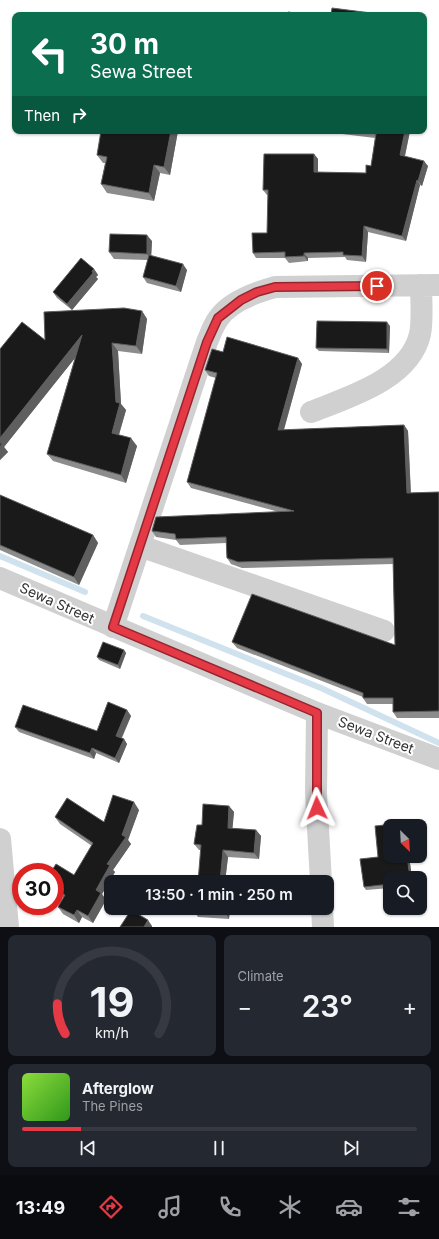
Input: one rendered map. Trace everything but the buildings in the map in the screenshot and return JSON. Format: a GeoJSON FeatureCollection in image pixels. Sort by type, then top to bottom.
{"type":"FeatureCollection","features":[{"type":"Feature","properties":{"kind":"street"},"geometry":{"type":"LineString","coordinates":[[311,412],[371,388],[409,359],[420,334],[430,285]]}},
{"type":"Feature","properties":{"kind":"street","name":"Sewa Street"},"geometry":{"type":"LineString","coordinates":[[113,627],[207,342],[218,318],[241,300],[257,292],[275,287],[430,285]]}},
{"type":"Feature","properties":{"kind":"street"},"geometry":{"type":"LineString","coordinates":[[140,546],[384,631]]}},
{"type":"Feature","properties":{"kind":"street","name":"Sewa Street"},"geometry":{"type":"LineString","coordinates":[[0,578],[317,713],[439,759]]}},
{"type":"Feature","properties":{"kind":"street"},"geometry":{"type":"LineString","coordinates":[[317,713],[316,793],[321,875]]}},
{"type":"Feature","properties":{"kind":"street"},"geometry":{"type":"LineString","coordinates":[[0,839],[8,927]]}},
{"type":"Feature","properties":{"kind":"street"},"geometry":{"type":"LineString","coordinates":[[322,915],[323,927]]}},
{"type":"Feature","properties":{"kind":"waterway"},"geometry":{"type":"LineString","coordinates":[[0,556],[85,592]]}},
{"type":"Feature","properties":{"kind":"waterway"},"geometry":{"type":"LineString","coordinates":[[143,616],[321,688],[439,743]]}},
{"type":"Feature","properties":{"kind":"route"},"geometry":{"type":"LineString","coordinates":[[317,808],[317,713],[113,627],[207,342],[218,318],[241,300],[257,292],[275,287],[377,286]]}}]}
